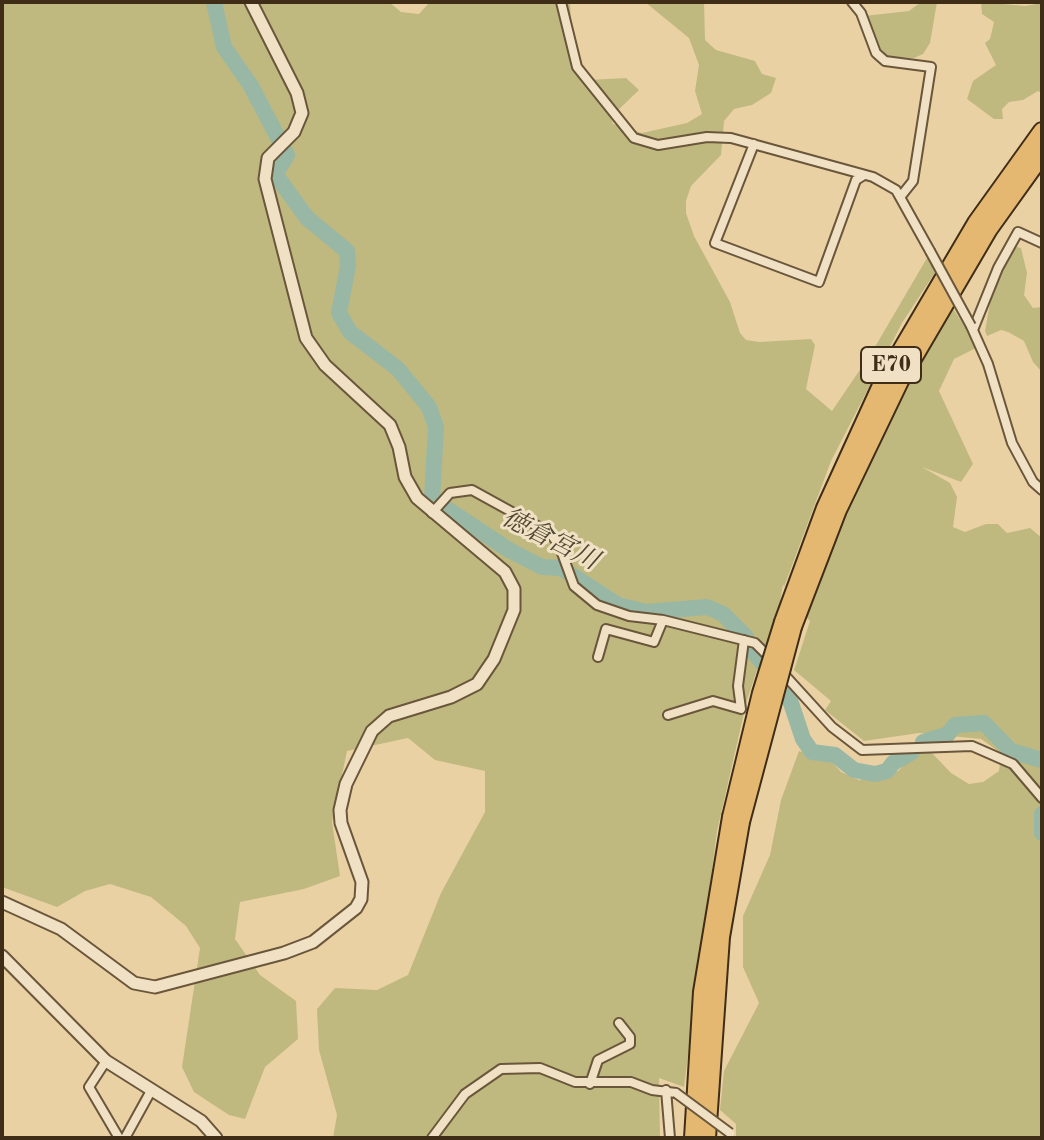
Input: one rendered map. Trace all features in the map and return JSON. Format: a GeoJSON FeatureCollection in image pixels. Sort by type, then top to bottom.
{"type":"FeatureCollection","features":[{"type":"Feature","properties":{"kind":"highway","name":"E70"},"geometry":{"type":"LineString","coordinates":[[788,624],[825,508],[883,381],[976,223],[1042,131]]}},
{"type":"Feature","properties":{"kind":"highway","name":"E70"},"geometry":{"type":"LineString","coordinates":[[693,1138],[702,992],[761,693],[838,510],[900,381],[989,229],[1042,155]]}},
{"type":"Feature","properties":{"kind":"highway","name":"E70"},"geometry":{"type":"LineString","coordinates":[[707,1138],[721,937],[736,819]]}},
{"type":"Feature","properties":{"kind":"street"},"geometry":{"type":"LineString","coordinates":[[2,902],[61,929],[122,976],[155,987],[299,948],[332,929],[356,908],[362,882],[344,832],[340,810],[346,784],[372,731],[389,716],[451,697],[477,684],[494,659],[514,610],[514,589],[505,572],[432,513],[409,487],[390,425],[325,365],[306,338],[265,179],[268,158],[294,132],[302,113],[297,93],[251,2]]}},
{"type":"Feature","properties":{"kind":"street"},"geometry":{"type":"LineString","coordinates":[[561,2],[577,67],[634,138],[658,145],[707,137],[754,144],[864,175],[887,184],[901,196],[972,328],[988,364],[1012,443],[1033,482],[1042,490]]}},
{"type":"Feature","properties":{"kind":"street"},"geometry":{"type":"LineString","coordinates":[[852,2],[861,13],[876,53],[885,61],[931,67],[913,181],[901,196]]}},
{"type":"Feature","properties":{"kind":"street"},"geometry":{"type":"LineString","coordinates":[[754,144],[715,243],[819,282],[856,180],[864,175]]}},
{"type":"Feature","properties":{"kind":"street"},"geometry":{"type":"LineString","coordinates":[[972,328],[998,268],[1018,232],[1042,243]]}},
{"type":"Feature","properties":{"kind":"street"},"geometry":{"type":"LineString","coordinates":[[432,513],[450,493],[472,490],[550,533],[559,545],[574,586],[597,605],[629,616],[663,620],[744,640],[763,648],[813,709],[862,750],[972,746],[1013,764],[1042,798]]}},
{"type":"Feature","properties":{"kind":"street"},"geometry":{"type":"LineString","coordinates":[[598,657],[606,629],[654,642],[663,620]]}},
{"type":"Feature","properties":{"kind":"street"},"geometry":{"type":"LineString","coordinates":[[668,715],[713,701],[741,709],[738,686],[744,640]]}},
{"type":"Feature","properties":{"kind":"street"},"geometry":{"type":"LineString","coordinates":[[2,956],[106,1061],[201,1121],[216,1138]]}},
{"type":"Feature","properties":{"kind":"street"},"geometry":{"type":"LineString","coordinates":[[590,1084],[598,1060],[630,1044],[630,1037],[619,1023]]}},
{"type":"Feature","properties":{"kind":"street"},"geometry":{"type":"LineString","coordinates":[[106,1061],[89,1087],[119,1138]]}},
{"type":"Feature","properties":{"kind":"street"},"geometry":{"type":"LineString","coordinates":[[432,1138],[465,1094],[501,1069],[540,1068],[590,1084],[631,1082],[652,1090],[676,1093],[731,1136]]}},
{"type":"Feature","properties":{"kind":"street"},"geometry":{"type":"LineString","coordinates":[[125,1138],[152,1089]]}},
{"type":"Feature","properties":{"kind":"street"},"geometry":{"type":"LineString","coordinates":[[666,1090],[670,1138]]}},
{"type":"Feature","properties":{"kind":"shaded area"},"geometry":{"type":"Polygon","coordinates":[[[2,2],[389,2],[401,12],[419,14],[430,2],[570,2],[573,56],[589,80],[626,78],[639,90],[611,117],[613,124],[642,133],[687,123],[702,114],[695,91],[699,65],[689,38],[645,2],[704,2],[705,40],[716,50],[755,61],[762,74],[776,78],[771,93],[752,105],[734,109],[724,121],[721,155],[691,186],[686,201],[686,213],[694,236],[730,302],[740,333],[746,340],[811,339],[815,345],[806,389],[832,411],[872,352],[927,258],[936,271],[902,323],[831,461],[784,587],[783,584],[780,602],[747,700],[717,831],[684,1087],[659,1078],[660,1138],[333,1138],[337,1115],[319,1050],[317,1009],[335,988],[377,990],[408,975],[441,893],[485,812],[485,771],[435,760],[408,738],[347,751],[332,822],[340,876],[304,889],[240,902],[235,939],[260,975],[296,1001],[298,1039],[265,1067],[245,1119],[229,1115],[194,1092],[182,1067],[200,948],[186,926],[151,897],[110,884],[85,891],[57,907],[2,887],[2,2]]]}},
{"type":"Feature","properties":{"kind":"shaded area"},"geometry":{"type":"Polygon","coordinates":[[[921,2],[937,2],[930,43],[923,54],[914,58],[882,57],[875,50],[864,16],[909,11],[921,2]]]}},
{"type":"Feature","properties":{"kind":"shaded area"},"geometry":{"type":"Polygon","coordinates":[[[981,2],[1025,6],[1042,3],[1042,93],[1038,91],[1023,100],[1009,102],[1002,109],[1003,119],[994,119],[967,99],[973,81],[996,65],[985,43],[990,39],[994,22],[982,14],[981,2]]]}},
{"type":"Feature","properties":{"kind":"shaded area"},"geometry":{"type":"Polygon","coordinates":[[[1017,247],[1021,248],[1027,273],[1024,295],[1033,308],[1042,307],[1042,372],[1033,362],[1024,341],[1001,330],[987,336],[985,331],[991,297],[1011,252],[1017,247]]]}},
{"type":"Feature","properties":{"kind":"shaded area"},"geometry":{"type":"Polygon","coordinates":[[[950,304],[978,347],[954,359],[939,391],[973,464],[961,482],[922,467],[950,483],[957,497],[953,527],[965,532],[986,524],[998,524],[1007,533],[1030,528],[1042,538],[1042,1138],[736,1138],[736,1124],[720,1110],[724,1071],[759,1003],[743,967],[743,916],[770,855],[781,800],[799,751],[831,761],[841,772],[859,780],[898,771],[920,750],[933,754],[951,773],[969,784],[983,782],[999,771],[1001,753],[981,739],[919,733],[864,741],[825,710],[831,701],[794,670],[810,621],[805,616],[823,566],[897,403],[950,304]]]}},
{"type":"Feature","properties":{"kind":"waterway","name":"徳倉宮川"},"geometry":{"type":"LineString","coordinates":[[214,2],[224,47],[251,86],[287,155],[277,172],[278,178],[307,218],[347,251],[348,266],[339,313],[350,332],[398,369],[429,407],[436,427],[432,499],[509,550],[542,567],[561,568],[618,605],[646,612],[707,607],[723,614],[746,637]]}},
{"type":"Feature","properties":{"kind":"waterway","name":"徳倉宮川"},"geometry":{"type":"LineString","coordinates":[[750,648],[788,694],[803,739],[812,752],[835,755],[854,770],[875,774],[887,771],[893,763],[912,752]]}},
{"type":"Feature","properties":{"kind":"waterway","name":"徳倉宮川"},"geometry":{"type":"LineString","coordinates":[[923,742],[948,734],[955,725],[984,723],[1011,751],[1042,760]]}},
{"type":"Feature","properties":{"kind":"waterway","name":"徳倉宮川"},"geometry":{"type":"LineString","coordinates":[[1042,814],[1042,833]]}}]}
